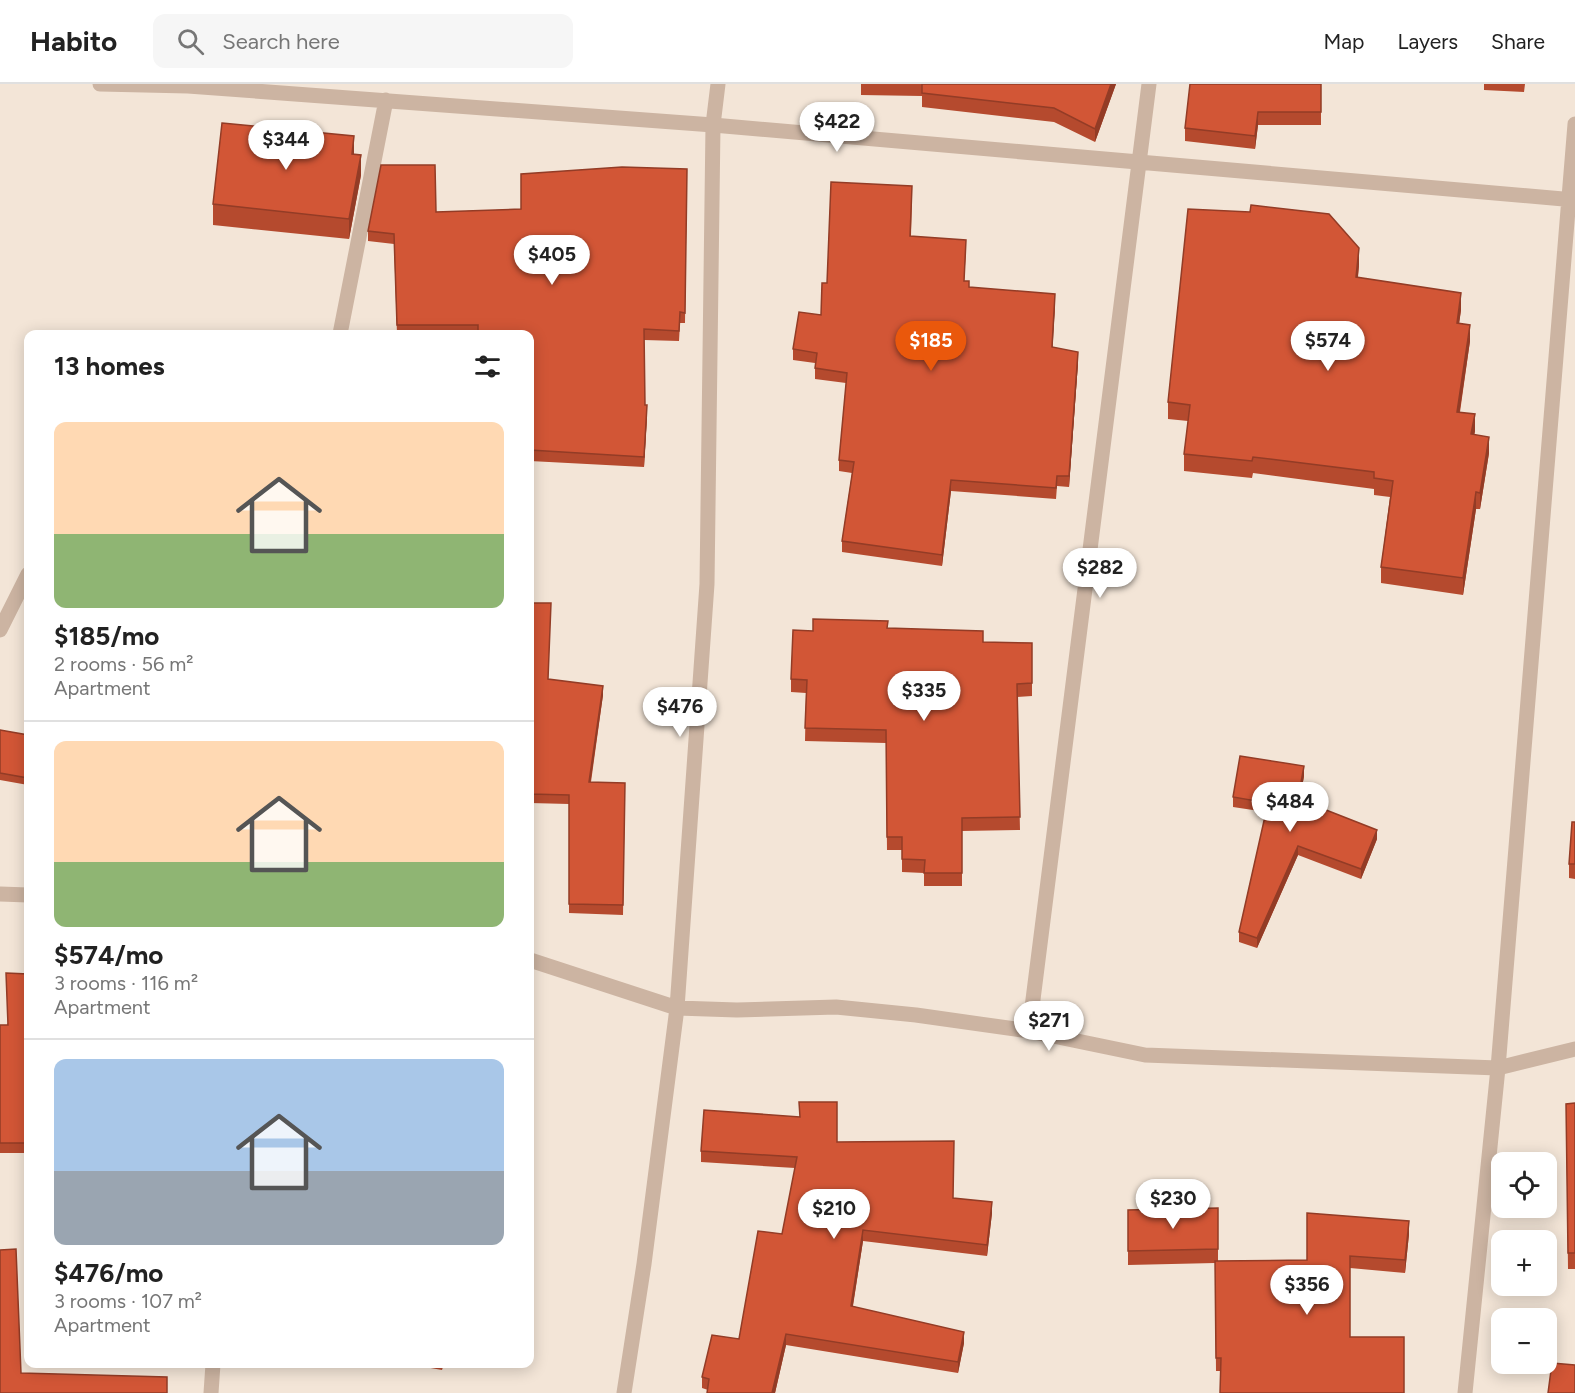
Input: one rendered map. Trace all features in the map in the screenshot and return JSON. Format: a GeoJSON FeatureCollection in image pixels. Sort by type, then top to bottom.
{"type":"FeatureCollection","features":[{"type":"Feature","properties":{"kind":"street"},"geometry":{"type":"LineString","coordinates":[[100,84],[188,86],[713,125],[1138,164],[1572,200]]}},
{"type":"Feature","properties":{"kind":"street"},"geometry":{"type":"LineString","coordinates":[[624,1393],[644,1264],[677,1008],[707,584],[713,125],[718,84]]}},
{"type":"Feature","properties":{"kind":"street"},"geometry":{"type":"LineString","coordinates":[[1029,1031],[1149,84]]}},
{"type":"Feature","properties":{"kind":"street"},"geometry":{"type":"LineString","coordinates":[[341,330],[386,100]]}},
{"type":"Feature","properties":{"kind":"street"},"geometry":{"type":"LineString","coordinates":[[1465,1393],[1498,1068],[1572,200],[1575,124]]}},
{"type":"Feature","properties":{"kind":"street"},"geometry":{"type":"LineString","coordinates":[[0,630],[24,582]]}},
{"type":"Feature","properties":{"kind":"street"},"geometry":{"type":"LineString","coordinates":[[0,894],[24,895]]}},
{"type":"Feature","properties":{"kind":"street"},"geometry":{"type":"LineString","coordinates":[[534,961],[677,1008],[737,1010],[836,1008],[1029,1031],[1144,1055],[1498,1068],[1575,1049]]}},
{"type":"Feature","properties":{"kind":"street"},"geometry":{"type":"LineString","coordinates":[[211,1393],[213,1368]]}},
{"type":"Feature","properties":{"kind":"building"},"geometry":{"type":"Polygon","coordinates":[[[922,84],[1111,84],[1095,129],[1054,108],[922,93],[922,84]]]}},
{"type":"Feature","properties":{"kind":"building"},"geometry":{"type":"Polygon","coordinates":[[[1190,84],[1321,84],[1321,112],[1258,112],[1255,136],[1185,128],[1190,84]]]}},
{"type":"Feature","properties":{"kind":"building"},"geometry":{"type":"Polygon","coordinates":[[[222,123],[354,136],[352,154],[361,155],[349,219],[213,204],[222,123]]]}},
{"type":"Feature","properties":{"kind":"building"},"geometry":{"type":"Polygon","coordinates":[[[381,165],[435,165],[436,212],[521,209],[521,174],[622,167],[687,169],[685,313],[680,312],[679,331],[644,329],[645,405],[647,405],[644,457],[534,450],[534,330],[478,330],[478,325],[397,325],[394,234],[368,231],[381,165]]]}},
{"type":"Feature","properties":{"kind":"building"},"geometry":{"type":"Polygon","coordinates":[[[831,182],[912,186],[910,236],[966,240],[964,281],[969,281],[969,287],[1055,294],[1052,347],[1078,352],[1069,476],[1057,476],[1056,488],[951,480],[942,555],[842,541],[854,462],[839,460],[847,373],[815,368],[817,353],[793,349],[799,312],[821,315],[822,283],[827,283],[831,182]]]}},
{"type":"Feature","properties":{"kind":"building"},"geometry":{"type":"Polygon","coordinates":[[[1251,205],[1329,214],[1359,248],[1356,277],[1461,293],[1457,323],[1470,325],[1457,412],[1475,414],[1471,434],[1489,437],[1480,493],[1476,492],[1463,578],[1381,567],[1393,481],[1374,478],[1374,472],[1253,457],[1252,461],[1184,454],[1190,405],[1168,402],[1188,209],[1250,212],[1251,205]]]}},
{"type":"Feature","properties":{"kind":"building"},"geometry":{"type":"Polygon","coordinates":[[[534,603],[551,603],[548,679],[603,686],[589,782],[625,783],[623,905],[569,904],[569,795],[534,794],[534,603]]]}},
{"type":"Feature","properties":{"kind":"building"},"geometry":{"type":"Polygon","coordinates":[[[813,619],[888,621],[887,628],[983,631],[983,642],[1032,643],[1032,683],[1017,684],[1020,817],[962,818],[962,873],[924,873],[925,860],[902,859],[902,837],[887,837],[886,730],[805,728],[807,680],[791,679],[793,630],[813,631],[813,619]]]}},
{"type":"Feature","properties":{"kind":"building"},"geometry":{"type":"Polygon","coordinates":[[[0,730],[24,734],[24,777],[0,773],[0,730]]]}},
{"type":"Feature","properties":{"kind":"building"},"geometry":{"type":"Polygon","coordinates":[[[1240,756],[1304,766],[1298,799],[1377,830],[1361,869],[1298,846],[1257,938],[1239,932],[1268,803],[1233,797],[1240,756]]]}},
{"type":"Feature","properties":{"kind":"building"},"geometry":{"type":"Polygon","coordinates":[[[1572,822],[1575,822],[1575,864],[1569,864],[1572,822]]]}},
{"type":"Feature","properties":{"kind":"building"},"geometry":{"type":"Polygon","coordinates":[[[6,973],[24,974],[24,1143],[0,1143],[0,1025],[8,1025],[6,973]]]}},
{"type":"Feature","properties":{"kind":"building"},"geometry":{"type":"Polygon","coordinates":[[[799,1102],[837,1102],[837,1142],[954,1141],[953,1198],[992,1202],[987,1245],[863,1230],[851,1306],[964,1332],[958,1362],[786,1334],[772,1393],[707,1393],[709,1379],[702,1377],[712,1335],[739,1339],[758,1231],[782,1234],[797,1157],[701,1151],[704,1110],[800,1117],[799,1102]]]}},
{"type":"Feature","properties":{"kind":"building"},"geometry":{"type":"Polygon","coordinates":[[[1575,1103],[1575,1253],[1568,1253],[1566,1104],[1575,1103]]]}},
{"type":"Feature","properties":{"kind":"building"},"geometry":{"type":"Polygon","coordinates":[[[1218,1208],[1218,1249],[1128,1251],[1128,1210],[1218,1208]]]}},
{"type":"Feature","properties":{"kind":"building"},"geometry":{"type":"Polygon","coordinates":[[[1307,1213],[1409,1221],[1405,1260],[1350,1256],[1350,1337],[1404,1337],[1404,1393],[1220,1393],[1221,1358],[1216,1358],[1215,1261],[1307,1260],[1307,1213]]]}},
{"type":"Feature","properties":{"kind":"building"},"geometry":{"type":"Polygon","coordinates":[[[16,1249],[21,1373],[167,1377],[167,1393],[0,1393],[0,1250],[16,1249]]]}},
{"type":"Feature","properties":{"kind":"building"},"geometry":{"type":"Polygon","coordinates":[[[1557,1363],[1575,1365],[1575,1393],[1548,1393],[1551,1374],[1557,1374],[1557,1363]]]}}]}
